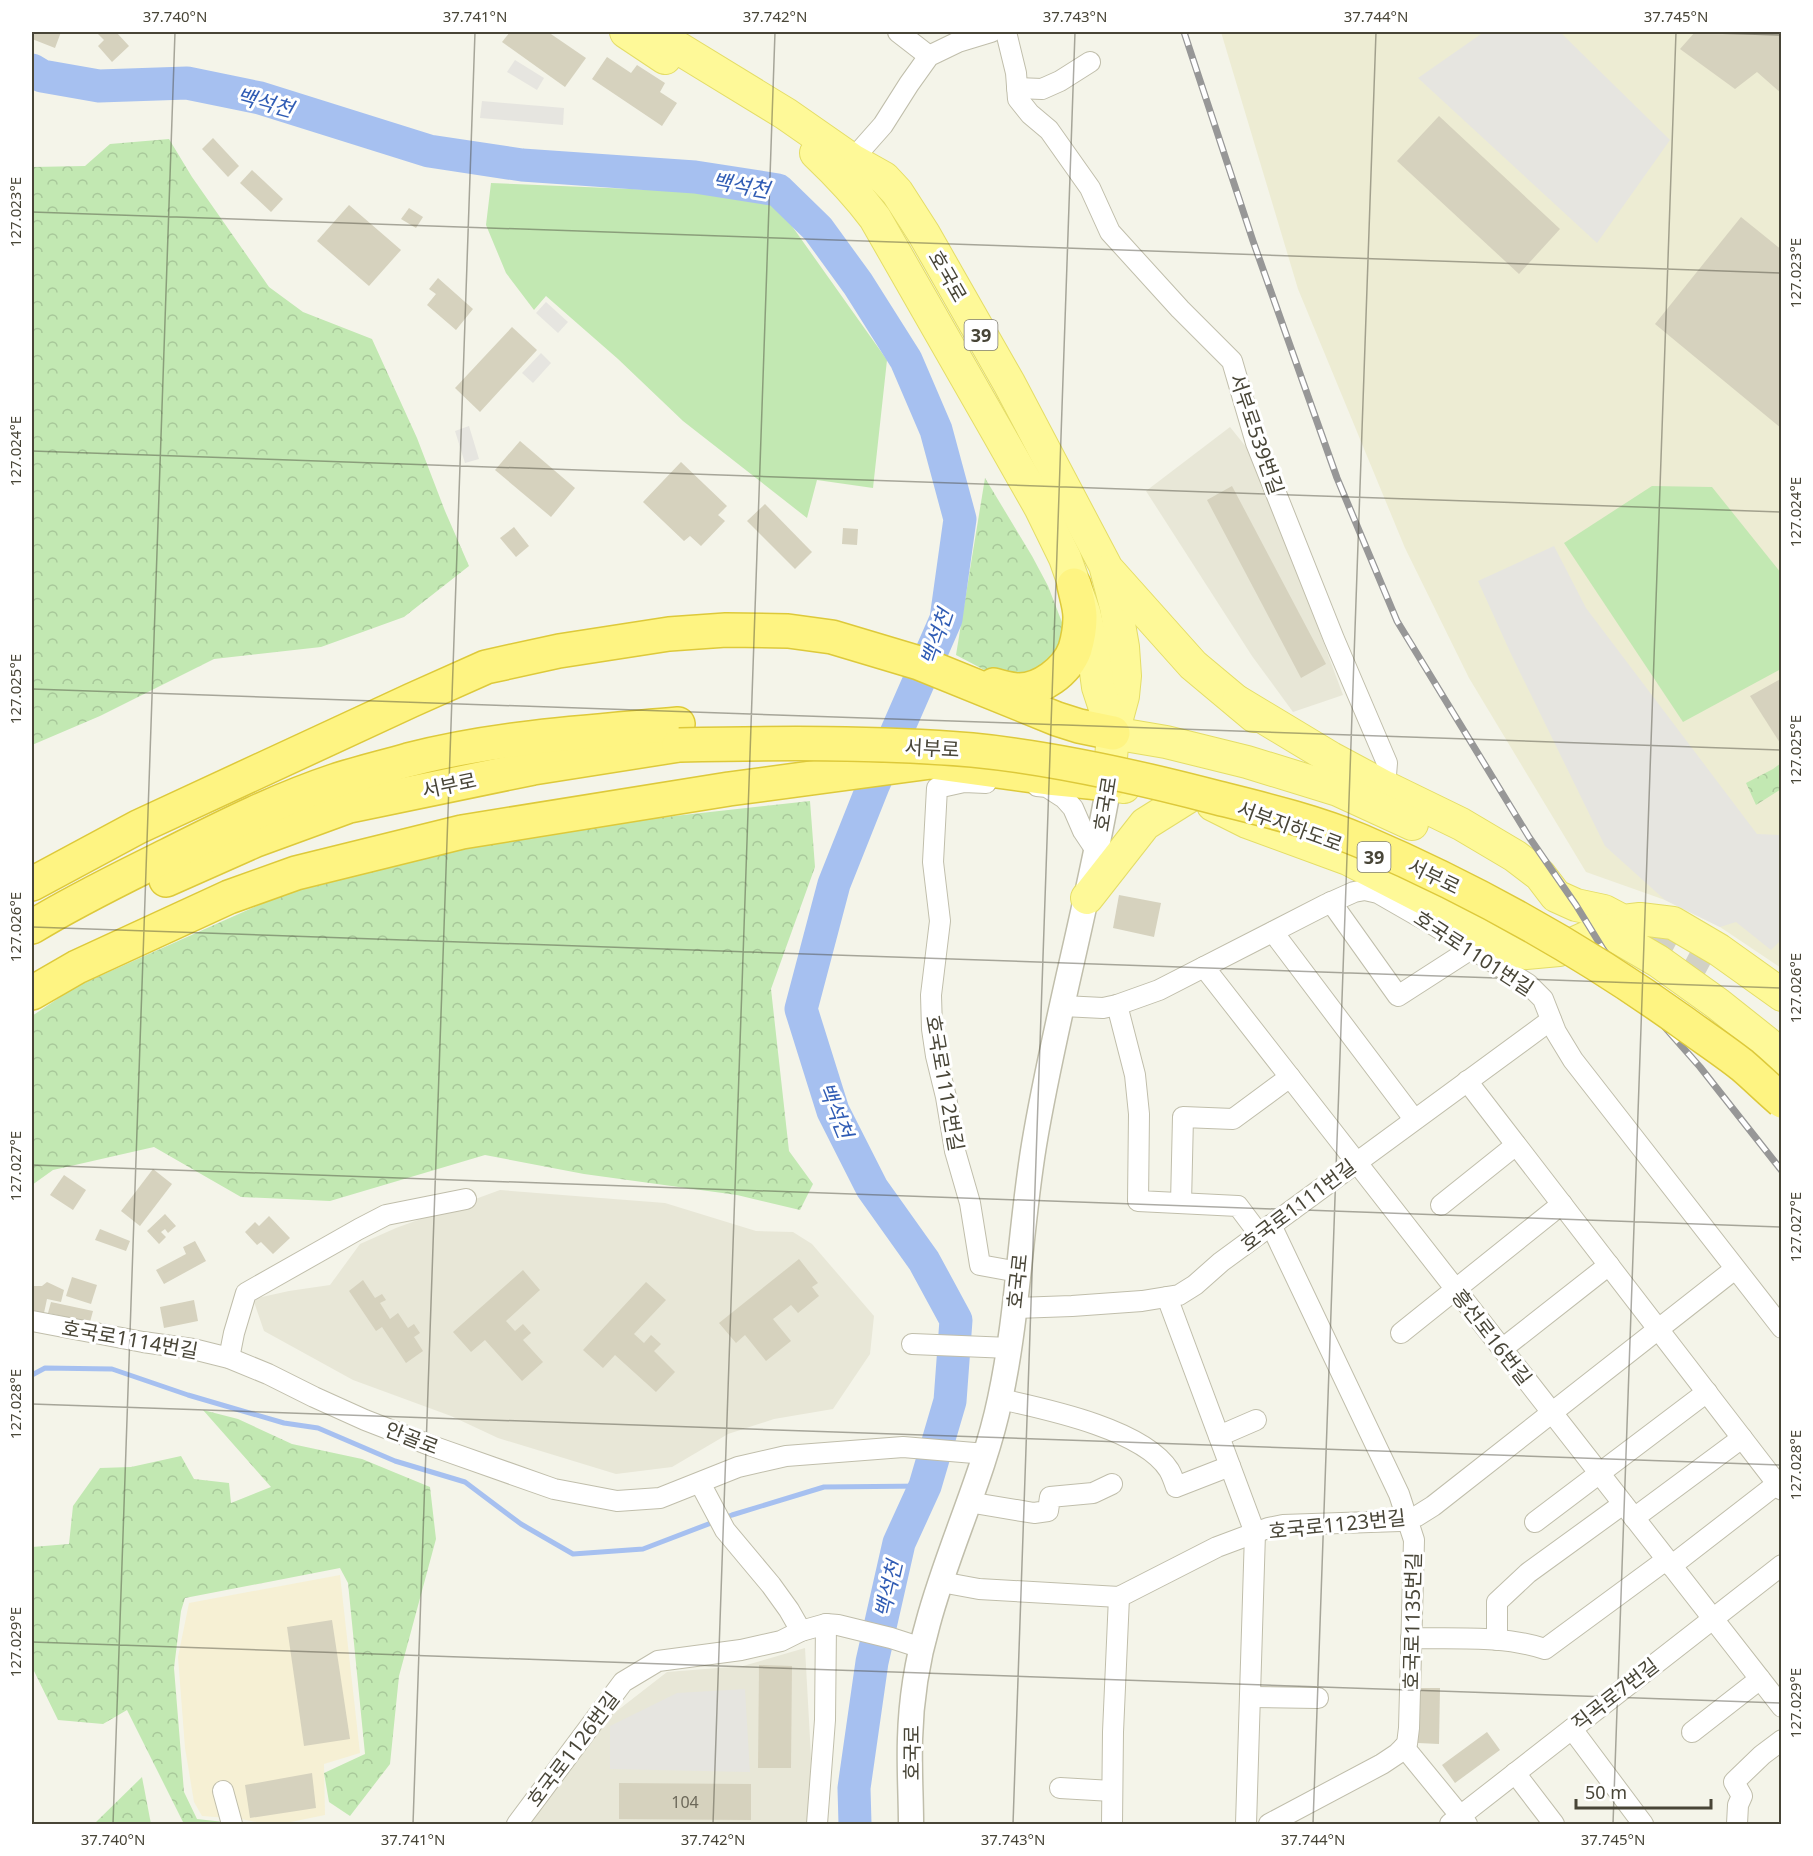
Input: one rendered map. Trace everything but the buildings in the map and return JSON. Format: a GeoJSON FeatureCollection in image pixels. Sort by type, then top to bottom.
{"type":"FeatureCollection","features":[{"type":"Feature","properties":{"kind":"highway"},"geometry":{"type":"LineString","coordinates":[[964,680],[1017,690],[1040,685],[1060,671],[1075,650],[1078,633],[1080,614],[1074,585]]}},
{"type":"Feature","properties":{"kind":"highway"},"geometry":{"type":"LineString","coordinates":[[32,884],[138,827],[486,667],[559,651],[669,634],[726,630],[788,631],[832,638],[908,659],[1057,719],[1113,733]]}},
{"type":"Feature","properties":{"kind":"highway","name":"서부로"},"geometry":{"type":"LineString","coordinates":[[32,949],[48,938],[173,876],[256,840],[349,806],[533,768],[679,734],[766,721],[875,723],[972,730],[1055,740],[1119,752],[1172,763],[1293,795],[1370,824],[1456,862],[1564,919],[1671,987],[1782,1071]]}},
{"type":"Feature","properties":{"kind":"highway","name":"서부로"},"geometry":{"type":"LineString","coordinates":[[32,927],[62,908],[267,808],[334,781],[411,759],[483,745],[552,735],[679,734],[762,743],[870,744],[974,750],[1116,773],[1286,815],[1359,840],[1488,902],[1610,972],[1741,1064],[1782,1101]]}},
{"type":"Feature","properties":{"kind":"highway"},"geometry":{"type":"LineString","coordinates":[[32,993],[77,967],[229,897],[296,873],[462,832],[800,780],[934,775],[1048,778],[1086,788],[1095,793],[1108,794]]}},
{"type":"Feature","properties":{"kind":"main road","name":"호국로"},"geometry":{"type":"LineString","coordinates":[[626,32],[716,93],[814,152],[860,197],[875,218],[1029,489],[1065,558],[1094,650],[1098,687],[1113,733]]}},
{"type":"Feature","properties":{"kind":"main road","name":"호국로"},"geometry":{"type":"LineString","coordinates":[[652,32],[786,114],[852,160],[884,178],[897,192],[924,234],[1009,383],[1105,566],[1116,607],[1125,676],[1123,696],[1113,733],[1108,794]]}},
{"type":"Feature","properties":{"kind":"main road","name":"39"},"geometry":{"type":"LineString","coordinates":[[1105,566],[1193,665],[1338,789]]}},
{"type":"Feature","properties":{"kind":"main road"},"geometry":{"type":"LineString","coordinates":[[1238,702],[1331,758],[1461,824],[1515,855],[1540,875],[1556,896],[1561,912],[1558,928],[1548,942],[1529,942]]}},
{"type":"Feature","properties":{"kind":"main road","name":"39"},"geometry":{"type":"LineString","coordinates":[[1113,733],[1167,742],[1224,756],[1338,789],[1505,866]]}},
{"type":"Feature","properties":{"kind":"main road"},"geometry":{"type":"LineString","coordinates":[[1108,794],[1204,800],[1247,822],[1348,859],[1435,904],[1516,951],[1526,953],[1529,942]]}},
{"type":"Feature","properties":{"kind":"main road"},"geometry":{"type":"LineString","coordinates":[[1087,898],[1132,837],[1145,824],[1204,800]]}},
{"type":"Feature","properties":{"kind":"main road"},"geometry":{"type":"LineString","coordinates":[[1556,896],[1576,905],[1604,911],[1614,925],[1658,961],[1767,1043],[1777,1058],[1782,1082]]}},
{"type":"Feature","properties":{"kind":"main road"},"geometry":{"type":"LineString","coordinates":[[1529,942],[1559,950],[1614,925],[1640,919],[1673,923],[1719,950],[1782,995]]}},
{"type":"Feature","properties":{"kind":"main road"},"geometry":{"type":"LineString","coordinates":[[1706,972],[1782,1026]]}},
{"type":"Feature","properties":{"kind":"street"},"geometry":{"type":"LineString","coordinates":[[898,32],[929,56]]}},
{"type":"Feature","properties":{"kind":"street"},"geometry":{"type":"LineString","coordinates":[[852,160],[883,125],[929,56],[953,37],[991,32]]}},
{"type":"Feature","properties":{"kind":"street","name":"서부로539번길"},"geometry":{"type":"LineString","coordinates":[[1006,32],[1016,73],[1018,99],[1030,114],[1049,130],[1090,188],[1110,232],[1180,309],[1232,361],[1256,443],[1334,639],[1387,763],[1385,787]]}},
{"type":"Feature","properties":{"kind":"street"},"geometry":{"type":"LineString","coordinates":[[1017,88],[1042,89],[1060,81],[1090,62]]}},
{"type":"Feature","properties":{"kind":"street"},"geometry":{"type":"LineString","coordinates":[[934,775],[964,782],[1047,787],[1064,798],[1073,808],[1083,831],[1097,852]]}},
{"type":"Feature","properties":{"kind":"street","name":"호국로1112번길"},"geometry":{"type":"LineString","coordinates":[[934,775],[933,862],[940,921],[931,994],[932,1029],[936,1056],[955,1151],[970,1203],[980,1265],[1018,1272]]}},
{"type":"Feature","properties":{"kind":"street","name":"호국로"},"geometry":{"type":"LineString","coordinates":[[911,1824],[909,1742],[922,1648],[927,1625],[968,1502],[974,1453],[1000,1399],[1010,1348],[1034,1143],[1108,794]]}},
{"type":"Feature","properties":{"kind":"street","name":"호국로1101번길"},"geometry":{"type":"LineString","coordinates":[[1063,1006],[1103,1008],[1159,990],[1331,902],[1354,892],[1365,890],[1378,893],[1528,984],[1543,999],[1556,1032],[1574,1060],[1782,1328]]}},
{"type":"Feature","properties":{"kind":"street"},"geometry":{"type":"LineString","coordinates":[[1331,902],[1398,996],[1471,949]]}},
{"type":"Feature","properties":{"kind":"street"},"geometry":{"type":"LineString","coordinates":[[1273,932],[1414,1119]]}},
{"type":"Feature","properties":{"kind":"street","name":"흥선로16번길"},"geometry":{"type":"LineString","coordinates":[[1204,967],[1782,1707]]}},
{"type":"Feature","properties":{"kind":"street"},"geometry":{"type":"LineString","coordinates":[[1117,1005],[1135,1075],[1140,1145],[1138,1200],[1181,1203],[1182,1117],[1233,1119],[1290,1077]]}},
{"type":"Feature","properties":{"kind":"street","name":"호국로1111번길"},"geometry":{"type":"LineString","coordinates":[[1015,1308],[1142,1301],[1179,1295],[1414,1119],[1551,1020]]}},
{"type":"Feature","properties":{"kind":"street"},"geometry":{"type":"LineString","coordinates":[[1411,1638],[1525,1642],[1545,1649],[1779,1487],[1467,1081]]}},
{"type":"Feature","properties":{"kind":"street"},"geometry":{"type":"LineString","coordinates":[[1441,1205],[1516,1145]]}},
{"type":"Feature","properties":{"kind":"street"},"geometry":{"type":"LineString","coordinates":[[229,1358],[246,1293],[386,1215],[466,1199]]}},
{"type":"Feature","properties":{"kind":"street","name":"호국로1135번길"},"geometry":{"type":"LineString","coordinates":[[1181,1203],[1238,1206],[1265,1230],[1400,1494],[1414,1540],[1409,1728],[1407,1744],[1404,1747]]}},
{"type":"Feature","properties":{"kind":"street"},"geometry":{"type":"LineString","coordinates":[[1401,1333],[1562,1204]]}},
{"type":"Feature","properties":{"kind":"street"},"geometry":{"type":"LineString","coordinates":[[1502,1349],[1609,1265]]}},
{"type":"Feature","properties":{"kind":"street","name":"호국로1123번길"},"geometry":{"type":"LineString","coordinates":[[1119,1597],[1217,1547],[1283,1525],[1400,1521],[1417,1516],[1433,1506],[1735,1269]]}},
{"type":"Feature","properties":{"kind":"street"},"geometry":{"type":"LineString","coordinates":[[1167,1297],[1255,1533],[1246,1824]]}},
{"type":"Feature","properties":{"kind":"street","name":"호국로1114번길"},"geometry":{"type":"LineString","coordinates":[[32,1321],[193,1349],[229,1358]]}},
{"type":"Feature","properties":{"kind":"street"},"geometry":{"type":"LineString","coordinates":[[912,1344],[1010,1348]]}},
{"type":"Feature","properties":{"kind":"street","name":"안골로"},"geometry":{"type":"LineString","coordinates":[[229,1358],[365,1420],[432,1446],[554,1490],[617,1501],[660,1498],[738,1467],[786,1456],[903,1447],[974,1453]]}},
{"type":"Feature","properties":{"kind":"street"},"geometry":{"type":"LineString","coordinates":[[1535,1522],[1707,1392]]}},
{"type":"Feature","properties":{"kind":"street"},"geometry":{"type":"LineString","coordinates":[[1000,1399],[1078,1418],[1143,1445],[1168,1469],[1176,1487],[1230,1466]]}},
{"type":"Feature","properties":{"kind":"street"},"geometry":{"type":"LineString","coordinates":[[1219,1436],[1256,1420]]}},
{"type":"Feature","properties":{"kind":"street"},"geometry":{"type":"LineString","coordinates":[[1497,1640],[1497,1602],[1528,1574],[1742,1438]]}},
{"type":"Feature","properties":{"kind":"street"},"geometry":{"type":"LineString","coordinates":[[700,1483],[725,1530],[771,1585],[801,1631]]}},
{"type":"Feature","properties":{"kind":"street"},"geometry":{"type":"LineString","coordinates":[[968,1502],[1034,1513],[1048,1511],[1050,1497],[1093,1492],[1112,1484]]}},
{"type":"Feature","properties":{"kind":"street","name":"직곡로7번길"},"geometry":{"type":"LineString","coordinates":[[1459,1822],[1515,1773],[1782,1565]]}},
{"type":"Feature","properties":{"kind":"street"},"geometry":{"type":"LineString","coordinates":[[941,1582],[979,1589],[1119,1597],[1113,1732],[1112,1824]]}},
{"type":"Feature","properties":{"kind":"street"},"geometry":{"type":"LineString","coordinates":[[818,1824],[832,1624],[922,1648]]}},
{"type":"Feature","properties":{"kind":"street","name":"호국로1126번길"},"geometry":{"type":"LineString","coordinates":[[517,1824],[623,1682],[658,1661],[741,1650],[781,1641],[801,1631],[832,1624]]}},
{"type":"Feature","properties":{"kind":"street"},"geometry":{"type":"LineString","coordinates":[[1692,1732],[1760,1679]]}},
{"type":"Feature","properties":{"kind":"street"},"geometry":{"type":"LineString","coordinates":[[1250,1696],[1318,1698]]}},
{"type":"Feature","properties":{"kind":"street"},"geometry":{"type":"LineString","coordinates":[[1572,1729],[1643,1824]]}},
{"type":"Feature","properties":{"kind":"street"},"geometry":{"type":"LineString","coordinates":[[1737,1824],[1738,1805],[1742,1796],[1734,1782],[1762,1755],[1782,1740]]}},
{"type":"Feature","properties":{"kind":"street"},"geometry":{"type":"LineString","coordinates":[[1269,1824],[1382,1764],[1404,1747],[1459,1822]]}},
{"type":"Feature","properties":{"kind":"street"},"geometry":{"type":"LineString","coordinates":[[1515,1773],[1554,1824]]}},
{"type":"Feature","properties":{"kind":"street"},"geometry":{"type":"LineString","coordinates":[[1060,1788],[1112,1791]]}},
{"type":"Feature","properties":{"kind":"street"},"geometry":{"type":"LineString","coordinates":[[223,1791],[232,1824]]}},
{"type":"Feature","properties":{"kind":"shaded area"},"geometry":{"type":"Polygon","coordinates":[[[1221,32],[1781,32],[1781,968],[1720,927],[1665,900],[1586,872],[1469,678],[1405,548],[1298,289],[1221,32]]]}},
{"type":"Feature","properties":{"kind":"shaded area"},"geometry":{"type":"Polygon","coordinates":[[[1484,32],[1560,32],[1670,140],[1597,243],[1418,78],[1484,32]]]}},
{"type":"Feature","properties":{"kind":"shaded area"},"geometry":{"type":"Polygon","coordinates":[[[515,60],[544,78],[537,90],[507,72],[515,60]]]}},
{"type":"Feature","properties":{"kind":"shaded area"},"geometry":{"type":"Polygon","coordinates":[[[482,101],[564,108],[563,125],[480,118],[482,101]]]}},
{"type":"Feature","properties":{"kind":"shaded area"},"geometry":{"type":"Polygon","coordinates":[[[546,302],[568,322],[558,333],[536,313],[546,302]]]}},
{"type":"Feature","properties":{"kind":"shaded area"},"geometry":{"type":"Polygon","coordinates":[[[541,353],[551,363],[533,383],[522,373],[541,353]]]}},
{"type":"Feature","properties":{"kind":"shaded area"},"geometry":{"type":"Polygon","coordinates":[[[469,426],[479,459],[465,463],[455,431],[469,426]]]}},
{"type":"Feature","properties":{"kind":"shaded area"},"geometry":{"type":"Polygon","coordinates":[[[1230,427],[1255,458],[1343,695],[1293,712],[1252,656],[1146,491],[1230,427]]]}},
{"type":"Feature","properties":{"kind":"shaded area"},"geometry":{"type":"Polygon","coordinates":[[[1554,546],[1586,608],[1757,834],[1781,835],[1781,940],[1771,950],[1736,922],[1720,927],[1665,900],[1605,846],[1478,581],[1554,546]]]}},
{"type":"Feature","properties":{"kind":"shaded area"},"geometry":{"type":"Polygon","coordinates":[[[500,1190],[665,1203],[756,1231],[793,1232],[812,1244],[874,1316],[870,1354],[833,1409],[774,1419],[728,1434],[672,1467],[616,1474],[498,1438],[451,1416],[353,1380],[264,1331],[253,1299],[330,1285],[360,1244],[396,1228],[500,1190]]]}},
{"type":"Feature","properties":{"kind":"shaded area"},"geometry":{"type":"Polygon","coordinates":[[[340,1575],[360,1753],[324,1764],[325,1815],[281,1824],[202,1816],[194,1802],[185,1748],[178,1657],[189,1603],[340,1575]]]}},
{"type":"Feature","properties":{"kind":"shaded area"},"geometry":{"type":"Polygon","coordinates":[[[805,1648],[811,1757],[811,1824],[527,1824],[613,1714],[667,1672],[743,1666],[805,1648]]]}},
{"type":"Feature","properties":{"kind":"shaded area"},"geometry":{"type":"Polygon","coordinates":[[[745,1689],[750,1772],[610,1769],[610,1726],[677,1693],[745,1689]]]}},
{"type":"Feature","properties":{"kind":"green space"},"geometry":{"type":"Polygon","coordinates":[[[169,139],[192,177],[269,287],[303,312],[372,339],[417,438],[469,566],[404,617],[321,647],[214,659],[100,716],[32,745],[32,167],[85,166],[110,144],[169,139]]]}},
{"type":"Feature","properties":{"kind":"green space"},"geometry":{"type":"Polygon","coordinates":[[[491,183],[726,193],[755,196],[777,205],[887,360],[873,488],[817,480],[807,518],[683,421],[618,359],[546,296],[534,310],[506,273],[486,225],[491,183]]]}},
{"type":"Feature","properties":{"kind":"green space"},"geometry":{"type":"Polygon","coordinates":[[[985,478],[1048,586],[1063,625],[1058,661],[1011,684],[956,655],[985,478]]]}},
{"type":"Feature","properties":{"kind":"green space"},"geometry":{"type":"Polygon","coordinates":[[[1652,486],[1712,487],[1781,573],[1781,669],[1683,722],[1564,543],[1652,486]]]}},
{"type":"Feature","properties":{"kind":"green space"},"geometry":{"type":"Polygon","coordinates":[[[1781,763],[1781,789],[1756,805],[1746,783],[1781,763]]]}},
{"type":"Feature","properties":{"kind":"green space"},"geometry":{"type":"Polygon","coordinates":[[[810,801],[815,867],[771,989],[789,1151],[813,1184],[800,1210],[737,1195],[584,1174],[485,1155],[330,1201],[241,1197],[154,1147],[53,1170],[32,1185],[32,1016],[75,987],[387,848],[810,801]]]}},
{"type":"Feature","properties":{"kind":"green space"},"geometry":{"type":"Polygon","coordinates":[[[203,1410],[238,1419],[292,1444],[362,1459],[430,1487],[436,1539],[399,1676],[390,1764],[350,1816],[329,1802],[324,1773],[365,1754],[348,1583],[340,1568],[185,1598],[181,1611],[174,1668],[184,1792],[197,1819],[242,1824],[184,1824],[127,1710],[103,1724],[58,1720],[34,1671],[32,1672],[32,1547],[69,1544],[73,1506],[100,1468],[131,1467],[181,1456],[194,1479],[229,1483],[231,1503],[271,1487],[203,1410]]]}},
{"type":"Feature","properties":{"kind":"green space"},"geometry":{"type":"Polygon","coordinates":[[[142,1777],[151,1824],[94,1824],[142,1777]]]}},
{"type":"Feature","properties":{"kind":"waterway","name":"백석천"},"geometry":{"type":"LineString","coordinates":[[32,70],[42,76],[99,86],[187,83],[260,98],[429,151],[522,165],[695,177],[778,190],[818,229],[858,284],[906,360],[936,430],[960,519],[946,619],[873,786],[834,884],[801,1009],[833,1111],[872,1188],[924,1261],[956,1320],[950,1401],[925,1486],[899,1543],[872,1662],[854,1788],[855,1824]]}},
{"type":"Feature","properties":{"kind":"waterway"},"geometry":{"type":"LineString","coordinates":[[32,1375],[45,1368],[112,1369],[188,1395],[284,1423],[318,1428],[395,1461],[465,1482],[521,1524],[573,1554],[643,1549],[732,1515],[824,1487],[925,1486]]}},
{"type":"Feature","properties":{"kind":"tunnel"},"geometry":{"type":"LineString","coordinates":[[1643,938],[1706,972]]}},
{"type":"Feature","properties":{"kind":"railway"},"geometry":{"type":"LineString","coordinates":[[1184,32],[1253,241],[1337,478],[1397,621],[1529,837],[1603,949],[1633,991],[1700,1067],[1782,1171]]}}]}
